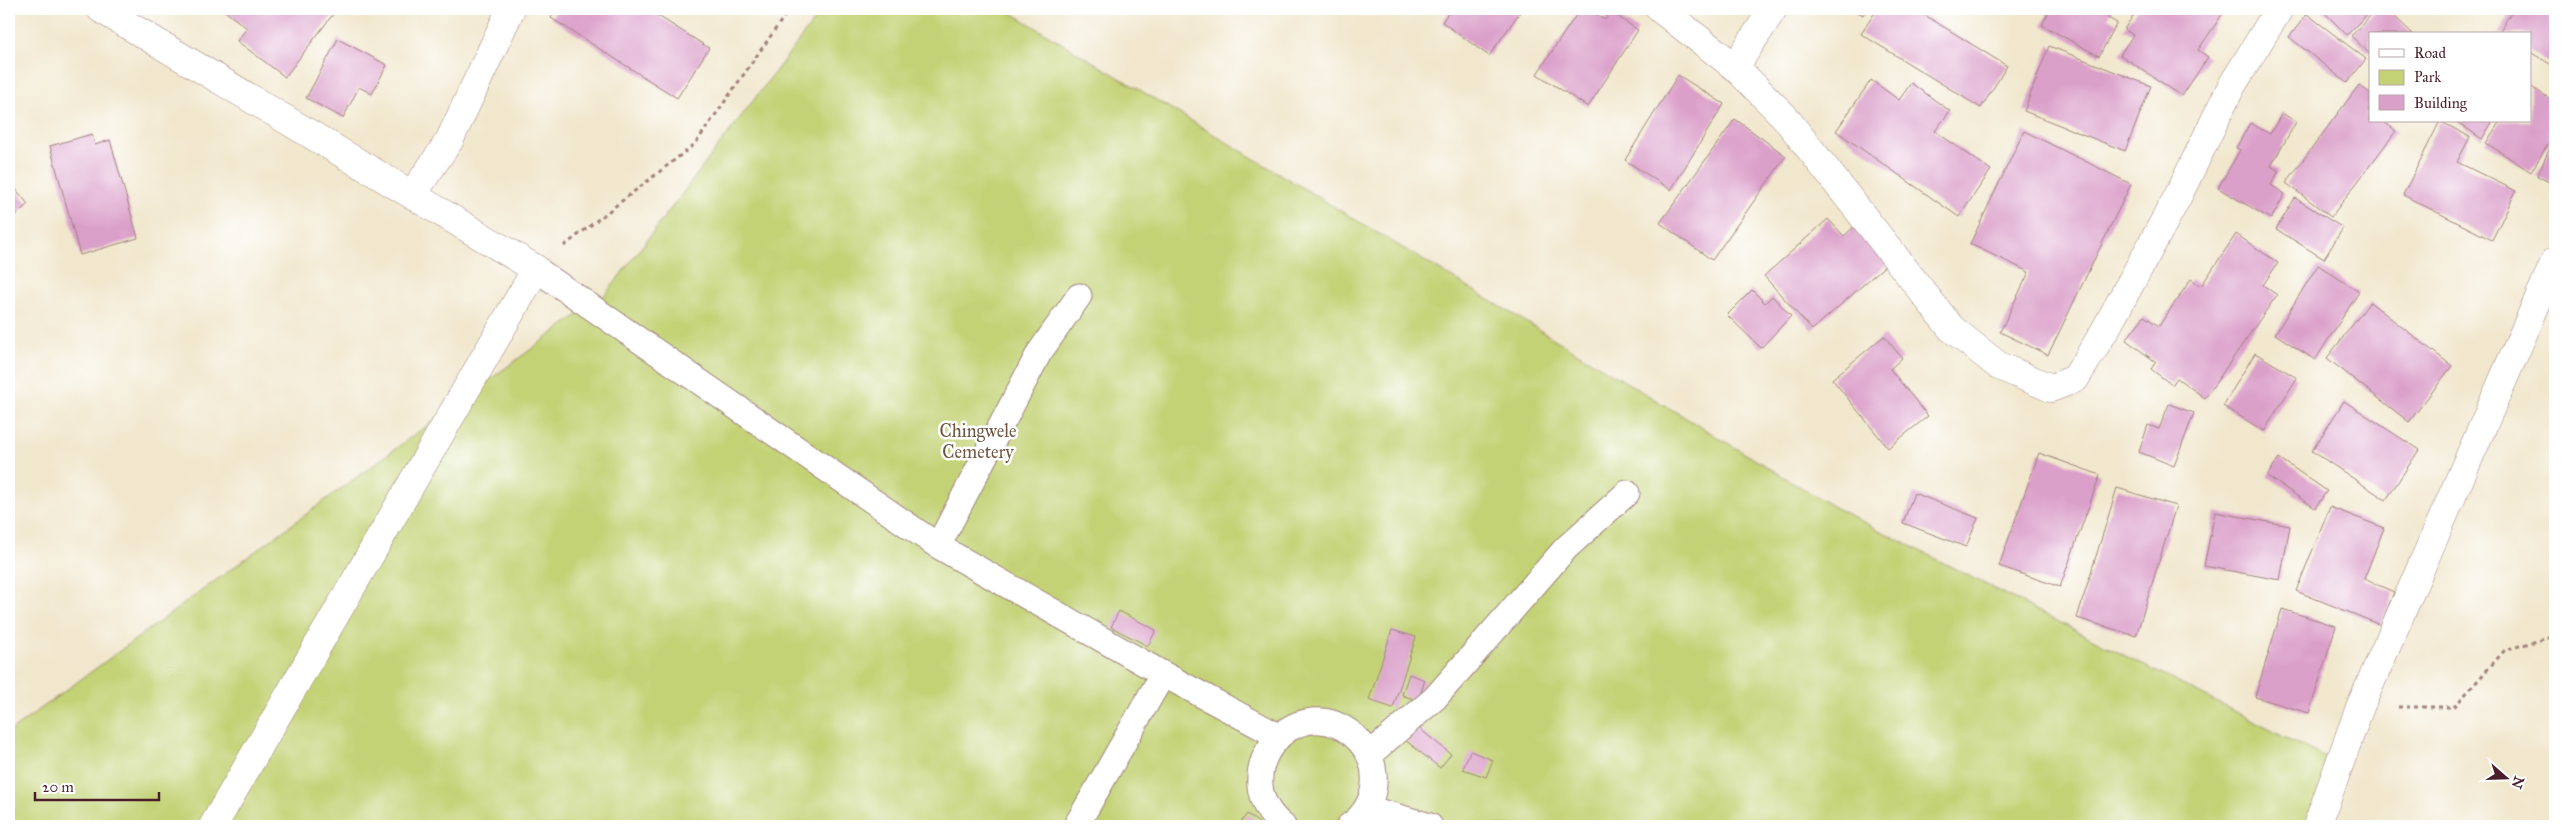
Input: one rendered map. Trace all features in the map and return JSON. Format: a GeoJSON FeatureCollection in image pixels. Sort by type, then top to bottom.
{"type":"FeatureCollection","features":[{"type":"Feature","properties":{"kind":"street"},"geometry":{"type":"LineString","coordinates":[[101,9],[536,269],[213,826]]}},
{"type":"Feature","properties":{"kind":"street"},"geometry":{"type":"LineString","coordinates":[[412,195],[449,140],[510,9]]}},
{"type":"Feature","properties":{"kind":"street"},"geometry":{"type":"LineString","coordinates":[[1660,9],[1736,67],[1784,116],[1951,328],[1999,366],[2051,388],[2075,379],[2104,332],[2178,196],[2231,87],[2279,9]]}},
{"type":"Feature","properties":{"kind":"street"},"geometry":{"type":"LineString","coordinates":[[1736,67],[1773,9]]}},
{"type":"Feature","properties":{"kind":"street"},"geometry":{"type":"LineString","coordinates":[[2318,826],[2360,707],[2555,261]]}},
{"type":"Feature","properties":{"kind":"lane"},"geometry":{"type":"LineString","coordinates":[[536,269],[938,546],[1163,674],[1278,736]]}},
{"type":"Feature","properties":{"kind":"lane"},"geometry":{"type":"LineString","coordinates":[[938,546],[1039,353],[1079,296]]}},
{"type":"Feature","properties":{"kind":"lane"},"geometry":{"type":"LineString","coordinates":[[1369,755],[1435,698],[1566,548],[1627,493]]}},
{"type":"Feature","properties":{"kind":"lane"},"geometry":{"type":"LineString","coordinates":[[1076,826],[1163,674]]}},
{"type":"Feature","properties":{"kind":"lane"},"geometry":{"type":"LineString","coordinates":[[1283,826],[1274,819],[1264,804],[1259,786],[1260,768],[1266,751],[1278,736],[1292,726],[1310,722],[1328,722],[1345,729],[1359,740],[1369,755],[1374,773],[1373,791],[1367,808],[1349,826]]}},
{"type":"Feature","properties":{"kind":"lane"},"geometry":{"type":"LineString","coordinates":[[1367,808],[1430,826]]}},
{"type":"Feature","properties":{"kind":"path"},"geometry":{"type":"LineString","coordinates":[[536,269],[695,144],[786,14]]}},
{"type":"Feature","properties":{"kind":"path"},"geometry":{"type":"LineString","coordinates":[[2360,707],[2454,707],[2505,650],[2555,636]]}},
{"type":"Feature","properties":{"kind":"green space","name":"Chingwele Cemetery"},"geometry":{"type":"Polygon","coordinates":[[[823,9],[1005,9],[1834,507],[2347,769],[2327,826],[9,826],[9,732],[605,295],[823,9]]]}},
{"type":"Feature","properties":{"kind":"building"},"geometry":{"type":"Polygon","coordinates":[[[222,9],[337,9],[285,77],[237,41],[247,28],[222,9]]]}},
{"type":"Feature","properties":{"kind":"building"},"geometry":{"type":"Polygon","coordinates":[[[557,9],[647,9],[709,48],[677,98],[551,18],[557,9]]]}},
{"type":"Feature","properties":{"kind":"building"},"geometry":{"type":"Polygon","coordinates":[[[1451,9],[1522,9],[1489,56],[1442,22],[1451,9]]]}},
{"type":"Feature","properties":{"kind":"building"},"geometry":{"type":"Polygon","coordinates":[[[1580,9],[1588,9],[1605,20],[1611,12],[1638,30],[1588,107],[1537,74],[1580,9]]]}},
{"type":"Feature","properties":{"kind":"building"},"geometry":{"type":"Polygon","coordinates":[[[1852,9],[1867,9],[1863,15],[1852,9]]]}},
{"type":"Feature","properties":{"kind":"building"},"geometry":{"type":"Polygon","coordinates":[[[1877,9],[1915,9],[2007,66],[1981,108],[1861,34],[1877,9]]]}},
{"type":"Feature","properties":{"kind":"building"},"geometry":{"type":"Polygon","coordinates":[[[2050,9],[2113,9],[2108,18],[2117,23],[2099,56],[2042,25],[2050,9]]]}},
{"type":"Feature","properties":{"kind":"building"},"geometry":{"type":"Polygon","coordinates":[[[2138,9],[2226,9],[2198,50],[2208,57],[2182,96],[2120,55],[2133,35],[2124,29],[2138,9]]]}},
{"type":"Feature","properties":{"kind":"building"},"geometry":{"type":"Polygon","coordinates":[[[2321,9],[2372,9],[2347,35],[2321,9]]]}},
{"type":"Feature","properties":{"kind":"building"},"geometry":{"type":"Polygon","coordinates":[[[2377,9],[2387,9],[2411,32],[2369,32],[2369,53],[2351,36],[2377,9]]]}},
{"type":"Feature","properties":{"kind":"building"},"geometry":{"type":"Polygon","coordinates":[[[2513,9],[2555,9],[2555,67],[2532,53],[2532,32],[2499,32],[2513,9]]]}},
{"type":"Feature","properties":{"kind":"building"},"geometry":{"type":"Polygon","coordinates":[[[2307,14],[2366,59],[2347,83],[2289,37],[2307,14]]]}},
{"type":"Feature","properties":{"kind":"building"},"geometry":{"type":"Polygon","coordinates":[[[338,39],[387,65],[372,94],[359,87],[343,118],[306,98],[338,39]]]}},
{"type":"Feature","properties":{"kind":"building"},"geometry":{"type":"Polygon","coordinates":[[[2049,46],[2151,86],[2125,151],[2024,111],[2049,46]]]}},
{"type":"Feature","properties":{"kind":"building"},"geometry":{"type":"Polygon","coordinates":[[[1678,75],[1724,104],[1671,190],[1625,160],[1678,75]]]}},
{"type":"Feature","properties":{"kind":"building"},"geometry":{"type":"Polygon","coordinates":[[[1871,80],[1899,100],[1911,83],[1950,111],[1935,131],[1991,170],[1959,217],[1836,131],[1871,80]]]}},
{"type":"Feature","properties":{"kind":"building"},"geometry":{"type":"Polygon","coordinates":[[[2359,85],[2369,92],[2369,122],[2384,122],[2396,131],[2331,217],[2286,183],[2359,85]]]}},
{"type":"Feature","properties":{"kind":"building"},"geometry":{"type":"Polygon","coordinates":[[[2532,87],[2555,102],[2555,133],[2531,172],[2486,143],[2499,122],[2532,122],[2532,87]]]}},
{"type":"Feature","properties":{"kind":"building"},"geometry":{"type":"Polygon","coordinates":[[[2282,113],[2296,122],[2271,166],[2279,171],[2271,185],[2285,194],[2271,219],[2218,188],[2240,150],[2236,148],[2250,123],[2270,134],[2282,113]]]}},
{"type":"Feature","properties":{"kind":"building"},"geometry":{"type":"Polygon","coordinates":[[[1735,119],[1786,156],[1712,260],[1660,223],[1735,119]]]}},
{"type":"Feature","properties":{"kind":"building"},"geometry":{"type":"Polygon","coordinates":[[[2440,122],[2470,137],[2457,162],[2516,191],[2492,240],[2403,195],[2440,122]]]}},
{"type":"Feature","properties":{"kind":"building"},"geometry":{"type":"Polygon","coordinates":[[[2457,122],[2492,122],[2482,139],[2457,122]]]}},
{"type":"Feature","properties":{"kind":"building"},"geometry":{"type":"Polygon","coordinates":[[[2024,131],[2131,184],[2048,355],[2000,332],[2029,272],[1970,244],[2024,131]]]}},
{"type":"Feature","properties":{"kind":"building"},"geometry":{"type":"Polygon","coordinates":[[[92,134],[95,145],[110,140],[138,238],[80,255],[50,146],[92,134]]]}},
{"type":"Feature","properties":{"kind":"building"},"geometry":{"type":"Polygon","coordinates":[[[2555,137],[2555,185],[2537,176],[2555,137]]]}},
{"type":"Feature","properties":{"kind":"building"},"geometry":{"type":"Polygon","coordinates":[[[9,181],[28,204],[9,221],[9,181]]]}},
{"type":"Feature","properties":{"kind":"building"},"geometry":{"type":"Polygon","coordinates":[[[2295,198],[2343,228],[2324,259],[2276,229],[2295,198]]]}},
{"type":"Feature","properties":{"kind":"building"},"geometry":{"type":"Polygon","coordinates":[[[1828,219],[1844,236],[1855,226],[1888,263],[1812,330],[1764,276],[1828,219]]]}},
{"type":"Feature","properties":{"kind":"building"},"geometry":{"type":"Polygon","coordinates":[[[2236,234],[2278,263],[2263,285],[2277,295],[2205,398],[2177,378],[2172,385],[2151,369],[2156,362],[2126,340],[2144,316],[2159,326],[2191,279],[2201,286],[2236,234]]]}},
{"type":"Feature","properties":{"kind":"building"},"geometry":{"type":"Polygon","coordinates":[[[2318,265],[2359,292],[2315,360],[2275,334],[2318,265]]]}},
{"type":"Feature","properties":{"kind":"building"},"geometry":{"type":"Polygon","coordinates":[[[1752,290],[1765,303],[1772,296],[1791,316],[1761,348],[1727,315],[1752,290]]]}},
{"type":"Feature","properties":{"kind":"building"},"geometry":{"type":"Polygon","coordinates":[[[2370,302],[2452,366],[2409,422],[2327,358],[2370,302]]]}},
{"type":"Feature","properties":{"kind":"building"},"geometry":{"type":"Polygon","coordinates":[[[1884,336],[1902,358],[1890,369],[1928,416],[1888,448],[1832,379],[1884,336]]]}},
{"type":"Feature","properties":{"kind":"building"},"geometry":{"type":"Polygon","coordinates":[[[2255,353],[2297,378],[2264,431],[2223,406],[2255,353]]]}},
{"type":"Feature","properties":{"kind":"building"},"geometry":{"type":"Polygon","coordinates":[[[2344,401],[2419,450],[2386,500],[2312,451],[2344,401]]]}},
{"type":"Feature","properties":{"kind":"building"},"geometry":{"type":"Polygon","coordinates":[[[2169,404],[2194,413],[2174,466],[2139,452],[2148,425],[2159,429],[2169,404]]]}},
{"type":"Feature","properties":{"kind":"building"},"geometry":{"type":"Polygon","coordinates":[[[2039,453],[2100,475],[2060,587],[1999,566],[2039,453]]]}},
{"type":"Feature","properties":{"kind":"building"},"geometry":{"type":"Polygon","coordinates":[[[2279,458],[2327,491],[2315,508],[2267,476],[2279,458]]]}},
{"type":"Feature","properties":{"kind":"building"},"geometry":{"type":"Polygon","coordinates":[[[2117,488],[2176,506],[2136,636],[2077,618],[2117,488]]]}},
{"type":"Feature","properties":{"kind":"building"},"geometry":{"type":"Polygon","coordinates":[[[1914,493],[1978,518],[1966,547],[1903,523],[1914,493]]]}},
{"type":"Feature","properties":{"kind":"building"},"geometry":{"type":"Polygon","coordinates":[[[2330,507],[2384,528],[2364,579],[2394,592],[2381,625],[2296,591],[2330,507]]]}},
{"type":"Feature","properties":{"kind":"building"},"geometry":{"type":"Polygon","coordinates":[[[2215,512],[2290,526],[2280,580],[2204,566],[2215,512]]]}},
{"type":"Feature","properties":{"kind":"building"},"geometry":{"type":"Polygon","coordinates":[[[2282,609],[2336,626],[2309,713],[2255,697],[2282,609]]]}},
{"type":"Feature","properties":{"kind":"building"},"geometry":{"type":"Polygon","coordinates":[[[1119,611],[1156,630],[1148,646],[1111,627],[1119,611]]]}},
{"type":"Feature","properties":{"kind":"building"},"geometry":{"type":"Polygon","coordinates":[[[1392,630],[1416,637],[1393,708],[1369,700],[1392,630]]]}},
{"type":"Feature","properties":{"kind":"building"},"geometry":{"type":"Polygon","coordinates":[[[1409,674],[1425,680],[1418,701],[1402,695],[1409,674]]]}},
{"type":"Feature","properties":{"kind":"building"},"geometry":{"type":"Polygon","coordinates":[[[1415,725],[1451,754],[1440,768],[1404,739],[1415,725]]]}},
{"type":"Feature","properties":{"kind":"building"},"geometry":{"type":"Polygon","coordinates":[[[1470,751],[1493,760],[1486,777],[1463,769],[1470,751]]]}},
{"type":"Feature","properties":{"kind":"building"},"geometry":{"type":"Polygon","coordinates":[[[1247,814],[1263,826],[1238,826],[1247,814]]]}}]}
